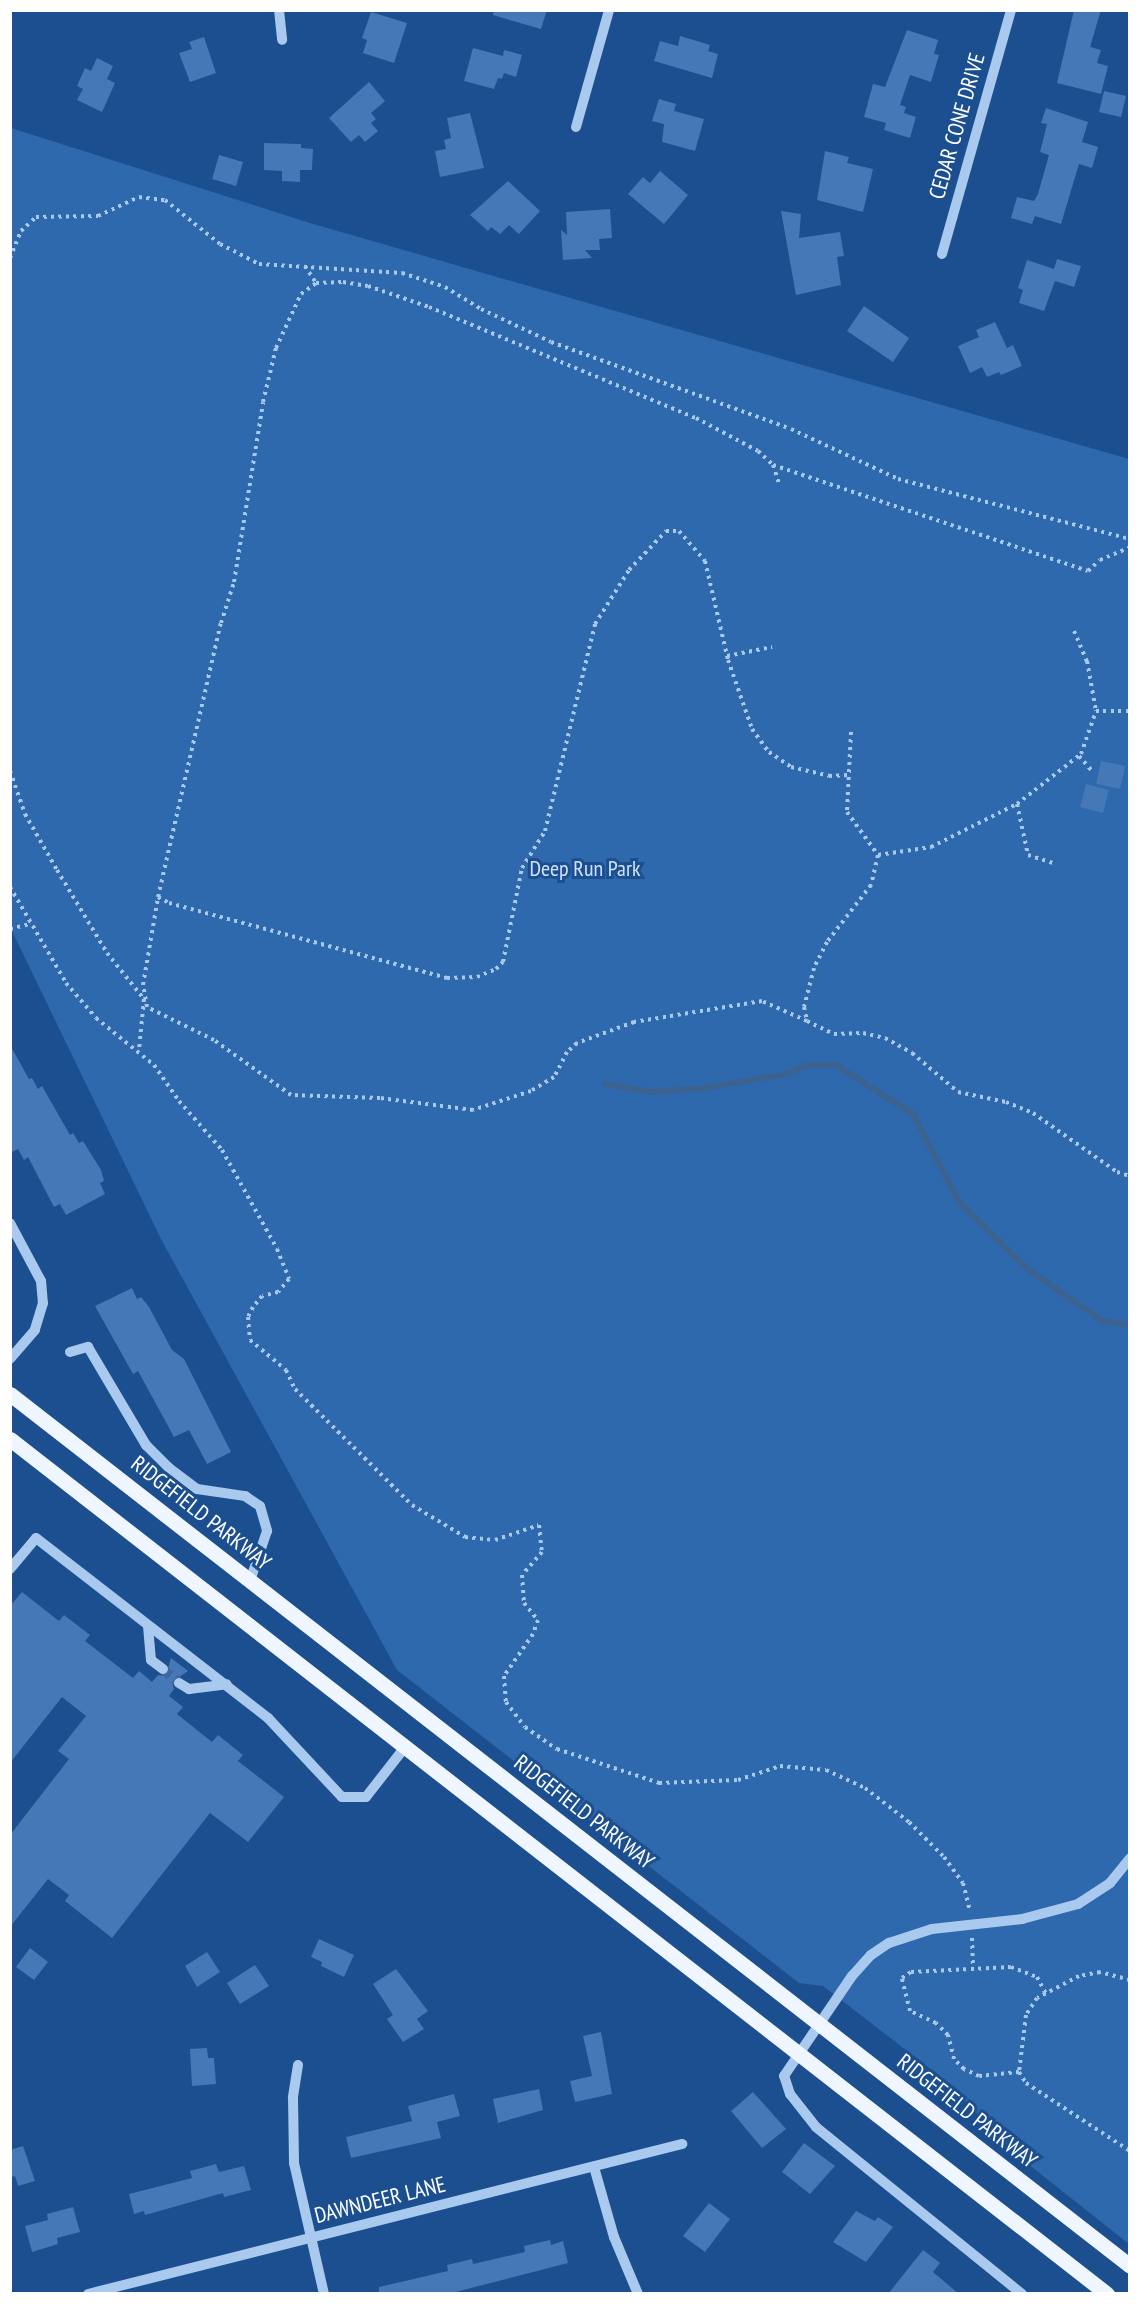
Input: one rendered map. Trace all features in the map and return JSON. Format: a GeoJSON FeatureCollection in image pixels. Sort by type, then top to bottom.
{"type":"FeatureCollection","features":[{"type":"Feature","properties":{"kind":"main road","name":"RIDGEFIELD PARKWAY"},"geometry":{"type":"LineString","coordinates":[[10,1394],[1130,2266]]}},
{"type":"Feature","properties":{"kind":"main road"},"geometry":{"type":"LineString","coordinates":[[10,1439],[1107,2294]]}},
{"type":"Feature","properties":{"kind":"street"},"geometry":{"type":"LineString","coordinates":[[279,10],[282,40]]}},
{"type":"Feature","properties":{"kind":"street"},"geometry":{"type":"LineString","coordinates":[[576,127],[609,10]]}},
{"type":"Feature","properties":{"kind":"street","name":"CEDAR CONE DRIVE"},"geometry":{"type":"LineString","coordinates":[[942,254],[1011,10]]}},
{"type":"Feature","properties":{"kind":"street"},"geometry":{"type":"LineString","coordinates":[[10,1223],[41,1281],[43,1303],[35,1330],[10,1359]]}},
{"type":"Feature","properties":{"kind":"street"},"geometry":{"type":"LineString","coordinates":[[70,1352],[88,1347],[146,1445],[169,1468],[197,1489],[245,1496],[260,1506],[267,1531],[250,1581]]}},
{"type":"Feature","properties":{"kind":"street"},"geometry":{"type":"LineString","coordinates":[[10,1569],[36,1538],[268,1718],[342,1797],[366,1797],[405,1747]]}},
{"type":"Feature","properties":{"kind":"street"},"geometry":{"type":"LineString","coordinates":[[148,1626],[152,1660],[163,1669]]}},
{"type":"Feature","properties":{"kind":"street"},"geometry":{"type":"LineString","coordinates":[[179,1683],[189,1689],[227,1684]]}},
{"type":"Feature","properties":{"kind":"street"},"geometry":{"type":"LineString","coordinates":[[1022,2294],[809,2120],[790,2094],[784,2076],[797,2053],[820,2025],[852,1976],[889,1943],[932,1929],[1022,1919],[1078,1904],[1110,1883],[1130,1858]]}},
{"type":"Feature","properties":{"kind":"street"},"geometry":{"type":"LineString","coordinates":[[298,2065],[293,2098],[294,2163],[309,2238],[324,2294]]}},
{"type":"Feature","properties":{"kind":"street","name":"DAWNDEER LANE"},"geometry":{"type":"LineString","coordinates":[[88,2294],[682,2144]]}},
{"type":"Feature","properties":{"kind":"street"},"geometry":{"type":"LineString","coordinates":[[594,2167],[614,2237],[638,2294]]}},
{"type":"Feature","properties":{"kind":"path"},"geometry":{"type":"LineString","coordinates":[[10,258],[21,231],[36,217],[98,216],[139,196],[165,200],[220,244],[259,264],[402,273],[445,287],[481,309],[551,342],[791,429],[898,479],[1130,539]]}},
{"type":"Feature","properties":{"kind":"path"},"geometry":{"type":"LineString","coordinates":[[305,266],[316,283]]}},
{"type":"Feature","properties":{"kind":"path"},"geometry":{"type":"LineString","coordinates":[[139,1051],[158,897],[220,623],[234,582],[263,402],[276,348],[301,294],[316,283],[368,286],[429,307],[696,418],[758,451],[774,465],[1088,571],[1100,560],[1130,547]]}},
{"type":"Feature","properties":{"kind":"path"},"geometry":{"type":"LineString","coordinates":[[774,465],[780,486]]}},
{"type":"Feature","properties":{"kind":"path"},"geometry":{"type":"LineString","coordinates":[[158,897],[447,978],[477,977],[503,962],[522,868],[545,831],[595,624],[629,570],[666,531],[679,531],[705,561],[727,656],[752,729],[769,752],[791,767],[829,776],[849,776]]}},
{"type":"Feature","properties":{"kind":"path"},"geometry":{"type":"LineString","coordinates":[[878,855],[932,847],[1017,804],[1079,756],[1096,711],[1087,661],[1074,631]]}},
{"type":"Feature","properties":{"kind":"path"},"geometry":{"type":"LineString","coordinates":[[727,656],[772,647]]}},
{"type":"Feature","properties":{"kind":"path"},"geometry":{"type":"LineString","coordinates":[[1096,711],[1130,711]]}},
{"type":"Feature","properties":{"kind":"path"},"geometry":{"type":"LineString","coordinates":[[807,1021],[804,1006],[814,968],[827,942],[871,885],[878,855],[847,812],[851,732]]}},
{"type":"Feature","properties":{"kind":"path"},"geometry":{"type":"LineString","coordinates":[[1079,756],[1093,772]]}},
{"type":"Feature","properties":{"kind":"path"},"geometry":{"type":"LineString","coordinates":[[10,771],[25,814],[57,870],[107,953],[152,1011],[214,1040],[291,1095],[380,1098],[473,1110],[531,1091],[558,1071],[577,1043],[634,1022],[762,1001],[834,1034],[885,1038],[912,1053],[958,1092],[1006,1102],[1033,1113],[1117,1172],[1130,1176]]}},
{"type":"Feature","properties":{"kind":"path"},"geometry":{"type":"LineString","coordinates":[[1017,804],[1019,828],[1028,855],[1056,864]]}},
{"type":"Feature","properties":{"kind":"path"},"geometry":{"type":"LineString","coordinates":[[10,887],[66,982],[96,1018],[139,1051],[222,1150],[277,1249],[289,1280],[278,1292],[262,1296],[253,1307],[248,1317],[250,1340],[286,1370],[295,1389],[412,1505],[465,1537],[495,1540],[540,1525],[542,1552],[522,1575],[524,1604],[538,1620],[533,1634],[504,1676],[506,1702],[525,1727],[557,1749],[659,1783],[738,1780],[780,1766],[826,1770],[865,1788],[909,1822],[944,1857],[963,1883],[971,1923],[973,1967]]}},
{"type":"Feature","properties":{"kind":"path"},"geometry":{"type":"LineString","coordinates":[[10,929],[30,924]]}},
{"type":"Feature","properties":{"kind":"path"},"geometry":{"type":"LineString","coordinates":[[1019,2072],[979,2076],[964,2069],[954,2059],[948,2035],[936,2023],[910,2011],[902,1978],[911,1972],[973,1967],[1026,1971],[1037,1977],[1046,1994]]}},
{"type":"Feature","properties":{"kind":"path"},"geometry":{"type":"LineString","coordinates":[[1130,1980],[1100,1972],[1079,1976],[1037,1998],[1026,2015],[1019,2072],[1026,2083],[1130,2151]]}},
{"type":"Feature","properties":{"kind":"green space","name":"Deep Run Park"},"geometry":{"type":"Polygon","coordinates":[[[11,128],[310,223],[1129,459],[1129,2244],[1014,2153],[946,2081],[823,1986],[799,1983],[397,1670],[161,1239],[11,929],[11,128]]]}},
{"type":"Feature","properties":{"kind":"building"},"geometry":{"type":"Polygon","coordinates":[[[494,10],[547,10],[541,29],[493,15],[494,10]]]}},
{"type":"Feature","properties":{"kind":"building"},"geometry":{"type":"Polygon","coordinates":[[[1074,10],[1101,10],[1090,47],[1101,50],[1097,63],[1108,66],[1101,94],[1057,83],[1074,10]]]}},
{"type":"Feature","properties":{"kind":"building"},"geometry":{"type":"Polygon","coordinates":[[[371,12],[407,23],[394,63],[363,53],[367,40],[362,38],[371,12]]]}},
{"type":"Feature","properties":{"kind":"building"},"geometry":{"type":"Polygon","coordinates":[[[907,30],[938,40],[934,54],[939,55],[931,82],[910,75],[900,105],[906,107],[904,113],[916,117],[910,138],[884,130],[886,123],[864,117],[873,84],[885,87],[907,30]]]}},
{"type":"Feature","properties":{"kind":"building"},"geometry":{"type":"Polygon","coordinates":[[[680,36],[710,45],[708,51],[718,54],[712,78],[654,61],[660,41],[678,46],[680,36]]]}},
{"type":"Feature","properties":{"kind":"building"},"geometry":{"type":"Polygon","coordinates":[[[204,37],[216,73],[190,82],[179,53],[192,49],[189,42],[204,37]]]}},
{"type":"Feature","properties":{"kind":"building"},"geometry":{"type":"Polygon","coordinates":[[[473,48],[503,56],[504,50],[522,55],[516,77],[504,73],[502,79],[498,78],[494,89],[464,81],[473,48]]]}},
{"type":"Feature","properties":{"kind":"building"},"geometry":{"type":"Polygon","coordinates":[[[97,58],[113,66],[107,79],[115,83],[102,112],[77,100],[83,89],[77,86],[85,68],[91,71],[97,58]]]}},
{"type":"Feature","properties":{"kind":"building"},"geometry":{"type":"Polygon","coordinates":[[[369,82],[385,101],[371,113],[376,119],[371,123],[378,131],[365,142],[359,135],[351,142],[329,118],[369,82]]]}},
{"type":"Feature","properties":{"kind":"building"},"geometry":{"type":"Polygon","coordinates":[[[1104,91],[1126,96],[1121,117],[1099,112],[1104,91]]]}},
{"type":"Feature","properties":{"kind":"building"},"geometry":{"type":"Polygon","coordinates":[[[659,99],[676,104],[674,111],[704,119],[695,151],[662,142],[664,124],[652,121],[659,99]]]}},
{"type":"Feature","properties":{"kind":"building"},"geometry":{"type":"Polygon","coordinates":[[[1046,108],[1088,122],[1082,142],[1098,147],[1092,168],[1079,164],[1061,224],[1035,216],[1032,224],[1011,218],[1017,197],[1034,201],[1038,194],[1049,155],[1040,152],[1047,124],[1041,123],[1046,108]]]}},
{"type":"Feature","properties":{"kind":"building"},"geometry":{"type":"Polygon","coordinates":[[[470,113],[484,168],[440,177],[435,151],[446,149],[444,140],[451,138],[447,118],[470,113]]]}},
{"type":"Feature","properties":{"kind":"building"},"geometry":{"type":"Polygon","coordinates":[[[264,143],[301,144],[301,148],[313,149],[312,170],[300,170],[300,182],[282,181],[282,171],[264,170],[264,143]]]}},
{"type":"Feature","properties":{"kind":"building"},"geometry":{"type":"Polygon","coordinates":[[[825,151],[849,157],[847,163],[873,169],[863,212],[817,200],[825,151]]]}},
{"type":"Feature","properties":{"kind":"building"},"geometry":{"type":"Polygon","coordinates":[[[219,155],[243,162],[236,186],[212,179],[219,155]]]}},
{"type":"Feature","properties":{"kind":"building"},"geometry":{"type":"Polygon","coordinates":[[[660,171],[688,195],[664,224],[628,194],[643,177],[650,183],[660,171]]]}},
{"type":"Feature","properties":{"kind":"building"},"geometry":{"type":"Polygon","coordinates":[[[508,181],[540,211],[519,234],[509,225],[500,234],[491,227],[488,231],[470,215],[508,181]]]}},
{"type":"Feature","properties":{"kind":"building"},"geometry":{"type":"Polygon","coordinates":[[[610,209],[612,238],[599,239],[600,250],[585,250],[592,258],[563,260],[561,230],[567,235],[566,212],[610,209]]]}},
{"type":"Feature","properties":{"kind":"building"},"geometry":{"type":"Polygon","coordinates":[[[781,211],[801,214],[799,238],[840,232],[844,256],[837,257],[841,285],[796,295],[781,211]]]}},
{"type":"Feature","properties":{"kind":"building"},"geometry":{"type":"Polygon","coordinates":[[[1057,259],[1081,266],[1074,287],[1055,281],[1044,311],[1019,303],[1023,290],[1018,288],[1027,260],[1054,269],[1057,259]]]}},
{"type":"Feature","properties":{"kind":"building"},"geometry":{"type":"Polygon","coordinates":[[[864,306],[909,338],[893,362],[847,331],[864,306]]]}},
{"type":"Feature","properties":{"kind":"building"},"geometry":{"type":"Polygon","coordinates":[[[995,322],[1007,348],[1013,345],[1022,366],[1001,375],[999,372],[987,377],[982,367],[970,373],[958,346],[979,337],[976,330],[995,322]]]}},
{"type":"Feature","properties":{"kind":"building"},"geometry":{"type":"Polygon","coordinates":[[[1101,761],[1125,766],[1120,789],[1096,784],[1101,761]]]}},
{"type":"Feature","properties":{"kind":"building"},"geometry":{"type":"Polygon","coordinates":[[[1086,784],[1109,790],[1103,813],[1080,807],[1086,784]]]}},
{"type":"Feature","properties":{"kind":"building"},"geometry":{"type":"Polygon","coordinates":[[[10,1045],[29,1079],[32,1078],[38,1089],[42,1086],[70,1135],[73,1133],[79,1143],[83,1141],[101,1170],[104,1181],[100,1183],[105,1194],[66,1215],[60,1204],[54,1207],[28,1157],[24,1160],[18,1149],[10,1153],[10,1045]]]}},
{"type":"Feature","properties":{"kind":"building"},"geometry":{"type":"Polygon","coordinates":[[[132,1288],[137,1299],[141,1297],[149,1307],[172,1350],[184,1359],[231,1452],[207,1464],[189,1430],[174,1437],[138,1371],[133,1374],[95,1306],[132,1288]]]}},
{"type":"Feature","properties":{"kind":"building"},"geometry":{"type":"Polygon","coordinates":[[[22,1592],[59,1621],[64,1615],[90,1635],[85,1641],[133,1678],[139,1671],[152,1682],[158,1675],[166,1676],[171,1658],[188,1671],[172,1682],[174,1689],[169,1696],[183,1707],[177,1714],[212,1742],[218,1735],[243,1755],[238,1761],[284,1797],[248,1842],[210,1813],[112,1938],[65,1901],[69,1895],[48,1879],[10,1927],[10,1835],[69,1759],[58,1751],[86,1716],[62,1697],[10,1763],[10,1606],[22,1592]]]}},
{"type":"Feature","properties":{"kind":"building"},"geometry":{"type":"Polygon","coordinates":[[[319,1939],[354,1955],[344,1977],[321,1966],[322,1962],[311,1957],[319,1939]]]}},
{"type":"Feature","properties":{"kind":"building"},"geometry":{"type":"Polygon","coordinates":[[[30,1948],[48,1962],[34,1980],[16,1967],[30,1948]]]}},
{"type":"Feature","properties":{"kind":"building"},"geometry":{"type":"Polygon","coordinates":[[[207,1952],[220,1972],[197,1987],[185,1966],[207,1952]]]}},
{"type":"Feature","properties":{"kind":"building"},"geometry":{"type":"Polygon","coordinates":[[[255,1965],[269,1986],[240,2004],[227,1983],[255,1965]]]}},
{"type":"Feature","properties":{"kind":"building"},"geometry":{"type":"Polygon","coordinates":[[[396,1969],[428,2011],[417,2019],[424,2029],[403,2042],[387,2019],[393,2015],[373,1984],[396,1969]]]}},
{"type":"Feature","properties":{"kind":"building"},"geometry":{"type":"Polygon","coordinates":[[[601,2032],[612,2094],[575,2102],[570,2081],[592,2076],[583,2036],[601,2032]]]}},
{"type":"Feature","properties":{"kind":"building"},"geometry":{"type":"Polygon","coordinates":[[[207,2048],[208,2058],[214,2058],[216,2084],[192,2086],[190,2049],[207,2048]]]}},
{"type":"Feature","properties":{"kind":"building"},"geometry":{"type":"Polygon","coordinates":[[[539,2089],[543,2110],[498,2123],[493,2099],[539,2089]]]}},
{"type":"Feature","properties":{"kind":"building"},"geometry":{"type":"Polygon","coordinates":[[[753,2092],[786,2129],[762,2148],[731,2111],[753,2092]]]}},
{"type":"Feature","properties":{"kind":"building"},"geometry":{"type":"Polygon","coordinates":[[[454,2094],[460,2116],[437,2122],[441,2138],[351,2158],[346,2137],[412,2121],[408,2106],[454,2094]]]}},
{"type":"Feature","properties":{"kind":"building"},"geometry":{"type":"Polygon","coordinates":[[[804,2143],[835,2166],[810,2194],[782,2172],[804,2143]]]}},
{"type":"Feature","properties":{"kind":"building"},"geometry":{"type":"Polygon","coordinates":[[[23,2146],[35,2181],[18,2186],[15,2176],[10,2178],[10,2150],[23,2146]]]}},
{"type":"Feature","properties":{"kind":"building"},"geometry":{"type":"Polygon","coordinates":[[[216,2164],[219,2172],[244,2166],[251,2190],[224,2197],[223,2193],[145,2215],[144,2211],[134,2214],[129,2194],[192,2178],[190,2171],[216,2164]]]}},
{"type":"Feature","properties":{"kind":"building"},"geometry":{"type":"Polygon","coordinates":[[[709,2203],[730,2219],[705,2252],[683,2236],[709,2203]]]}},
{"type":"Feature","properties":{"kind":"building"},"geometry":{"type":"Polygon","coordinates":[[[73,2207],[80,2232],[57,2238],[58,2244],[32,2252],[25,2226],[48,2220],[47,2214],[73,2207]]]}},
{"type":"Feature","properties":{"kind":"building"},"geometry":{"type":"Polygon","coordinates":[[[856,2211],[875,2221],[878,2217],[893,2227],[866,2262],[833,2242],[856,2211]]]}},
{"type":"Feature","properties":{"kind":"building"},"geometry":{"type":"Polygon","coordinates":[[[550,2240],[551,2245],[563,2241],[568,2263],[448,2294],[379,2294],[379,2287],[448,2271],[447,2265],[472,2259],[473,2264],[525,2252],[524,2246],[550,2240]]]}},
{"type":"Feature","properties":{"kind":"building"},"geometry":{"type":"Polygon","coordinates":[[[923,2250],[940,2263],[933,2272],[959,2294],[888,2294],[923,2250]]]}},
{"type":"Feature","properties":{"kind":"waterway"},"geometry":{"type":"LineString","coordinates":[[605,1084],[652,1092],[706,1088],[786,1074],[807,1065],[836,1065],[913,1114],[959,1202],[1029,1270],[1102,1321],[1130,1325]]}},
{"type":"Feature","properties":{"kind":"tunnel"},"geometry":{"type":"LineString","coordinates":[[163,1669],[179,1683]]}}]}
